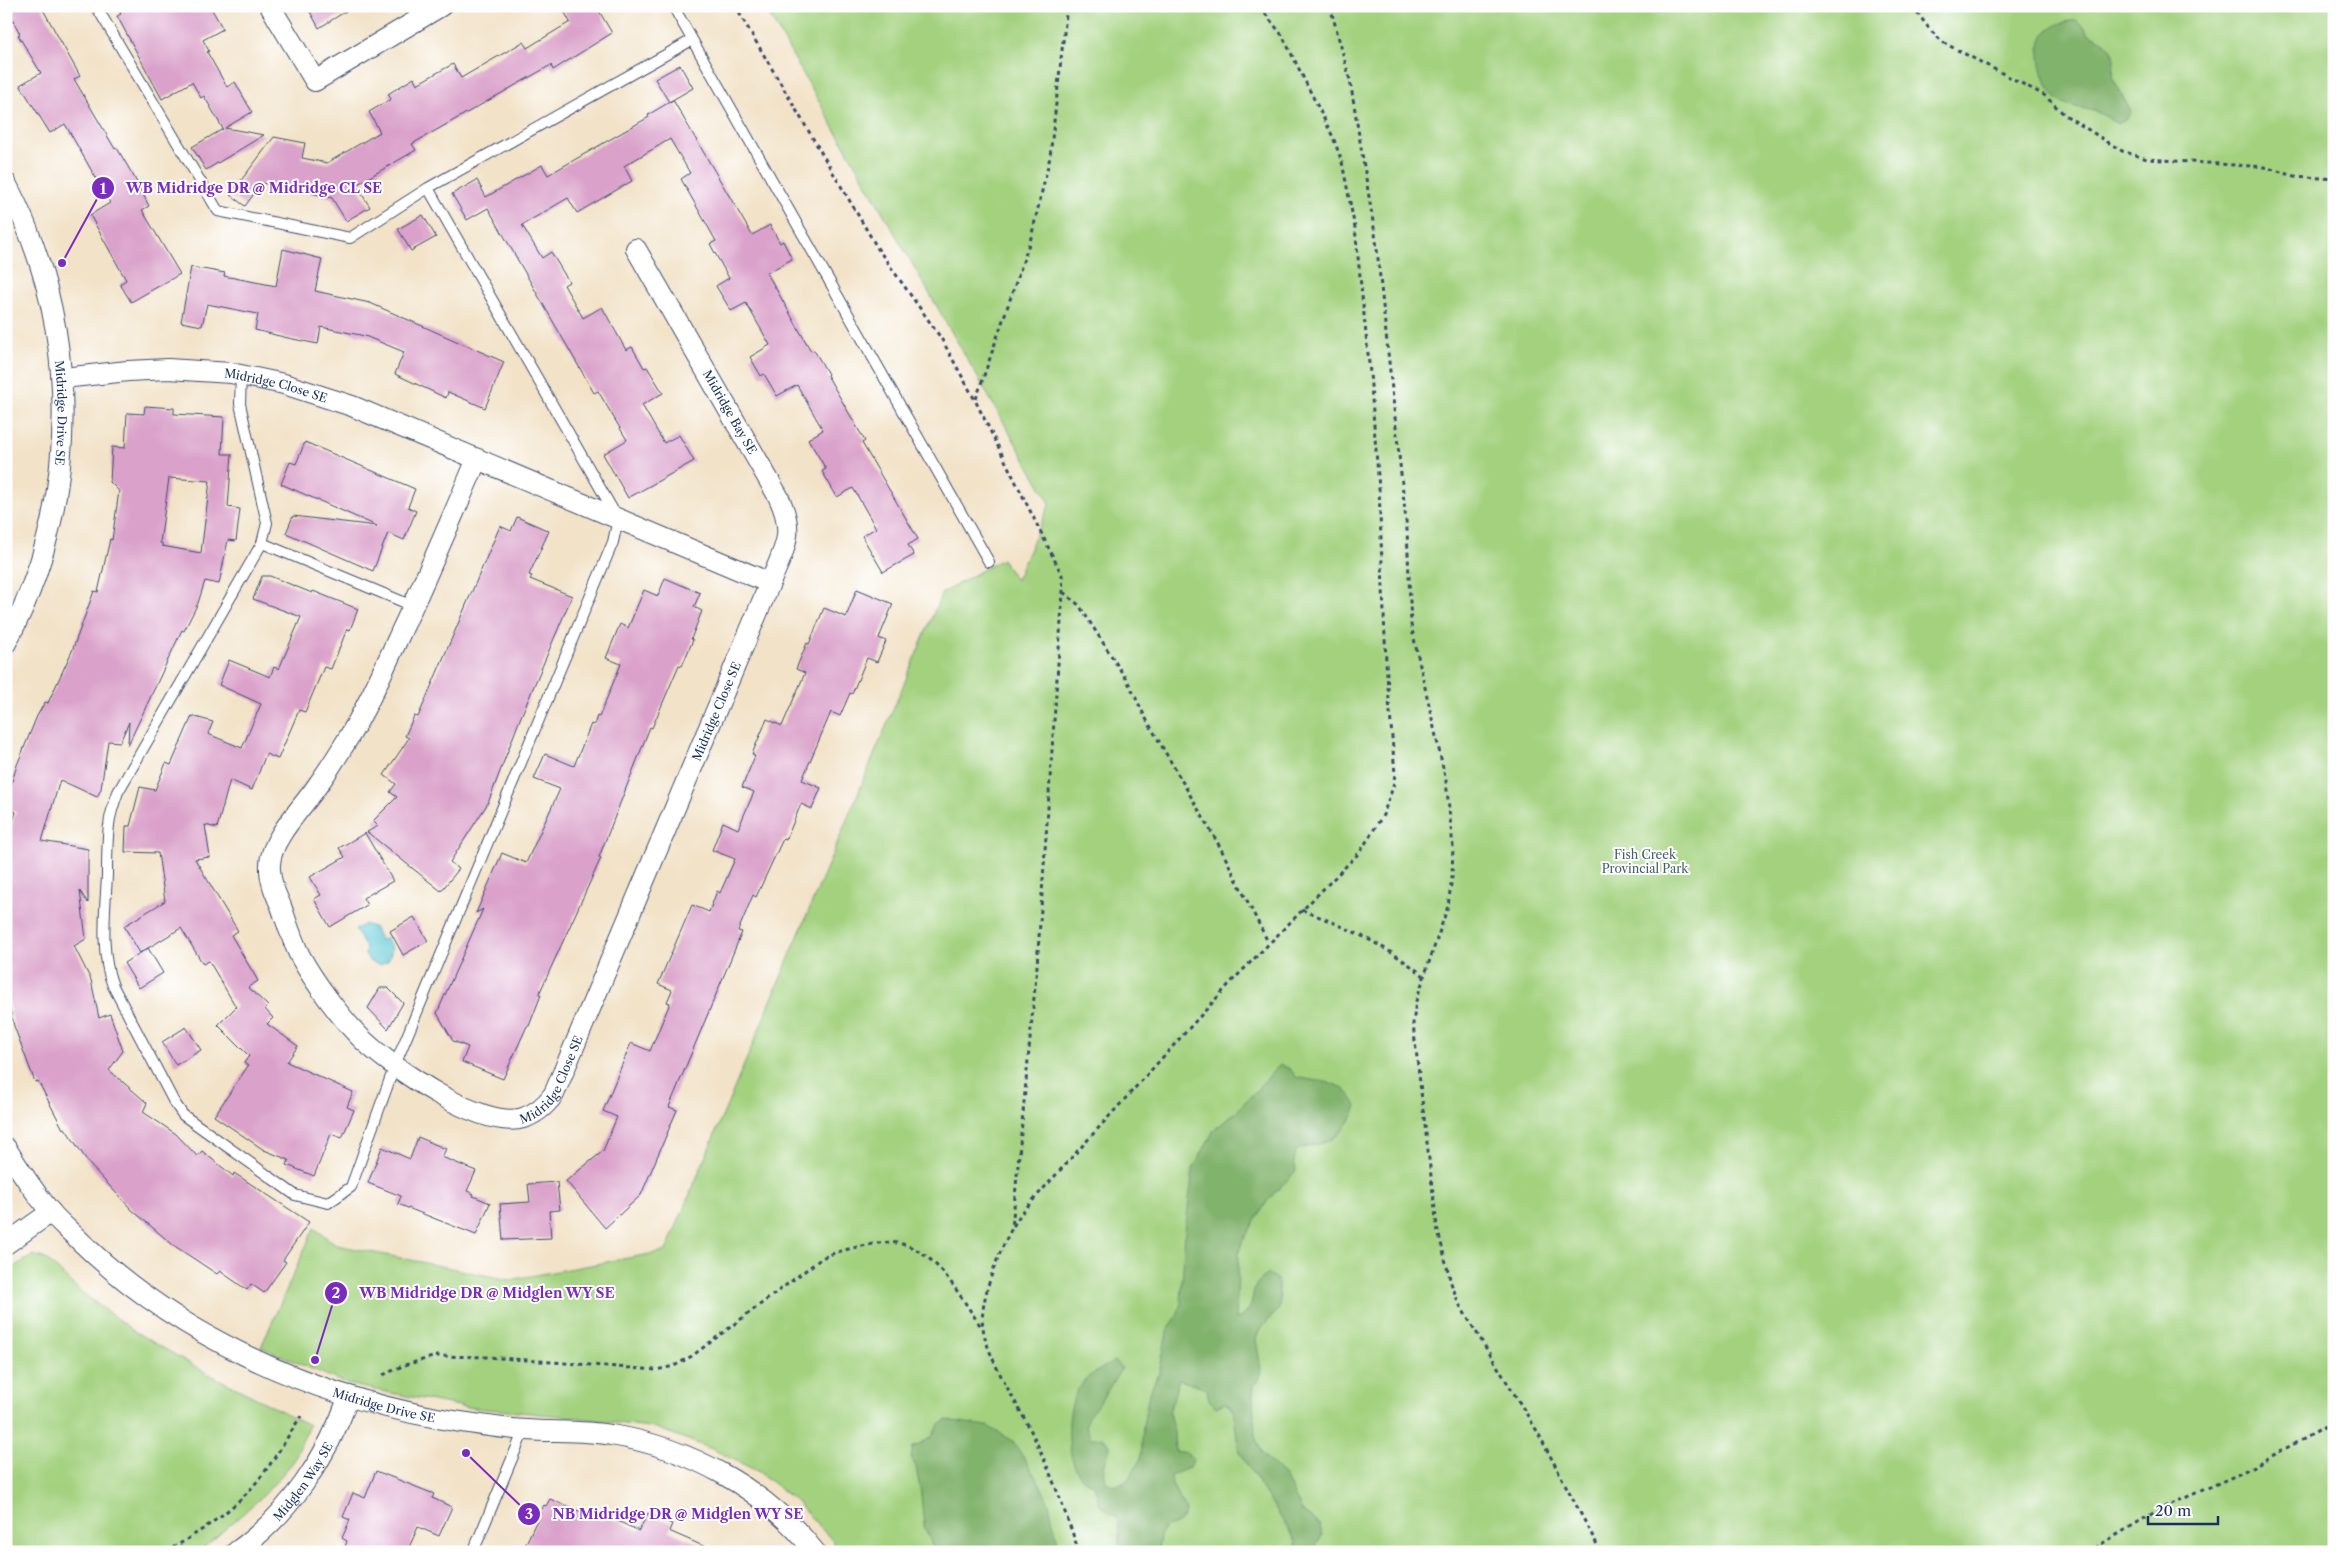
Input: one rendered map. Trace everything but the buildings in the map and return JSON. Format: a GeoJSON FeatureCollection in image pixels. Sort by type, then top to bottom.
{"type":"FeatureCollection","features":[{"type":"Feature","properties":{"kind":"street"},"geometry":{"type":"LineString","coordinates":[[270,6],[315,81],[441,6]]}},
{"type":"Feature","properties":{"kind":"street","name":"Midridge Drive SE"},"geometry":{"type":"LineString","coordinates":[[6,183],[22,213],[48,288],[58,337],[62,378],[62,458],[54,510],[45,547],[19,618],[6,643]]}},
{"type":"Feature","properties":{"kind":"street","name":"Midridge Bay SE"},"geometry":{"type":"LineString","coordinates":[[636,249],[785,510],[788,522],[787,537],[770,583]]}},
{"type":"Feature","properties":{"kind":"street","name":"Midridge Close SE"},"geometry":{"type":"LineString","coordinates":[[62,378],[168,369],[241,375],[284,384],[352,406],[770,583],[554,1094],[546,1105],[524,1118],[502,1120],[482,1115],[456,1103],[394,1065],[363,1040],[326,995],[300,956],[274,888],[270,865],[271,853],[280,836],[345,744],[372,695],[477,459]]}},
{"type":"Feature","properties":{"kind":"street","name":"Midridge Drive SE"},"geometry":{"type":"LineString","coordinates":[[6,1148],[21,1172],[51,1212],[101,1261],[158,1305],[213,1338],[260,1362],[349,1396],[439,1418],[524,1430],[609,1434],[643,1442],[688,1457],[753,1493],[783,1517],[815,1552]]}},
{"type":"Feature","properties":{"kind":"street"},"geometry":{"type":"LineString","coordinates":[[6,1244],[51,1212]]}},
{"type":"Feature","properties":{"kind":"street","name":"Midglen Way SE"},"geometry":{"type":"LineString","coordinates":[[236,1552],[274,1519],[300,1489],[329,1444],[349,1396]]}},
{"type":"Feature","properties":{"kind":"lane"},"geometry":{"type":"LineString","coordinates":[[96,6],[218,212],[350,238],[428,188],[692,40]]}},
{"type":"Feature","properties":{"kind":"lane"},"geometry":{"type":"LineString","coordinates":[[673,6],[989,562]]}},
{"type":"Feature","properties":{"kind":"lane"},"geometry":{"type":"LineString","coordinates":[[241,375],[240,404],[268,523],[262,543],[118,792],[108,825],[105,911],[108,975],[172,1098],[183,1114],[295,1195],[328,1203],[351,1187],[394,1065],[614,542],[618,519],[428,188]]}},
{"type":"Feature","properties":{"kind":"lane"},"geometry":{"type":"LineString","coordinates":[[262,543],[413,606]]}},
{"type":"Feature","properties":{"kind":"lane"},"geometry":{"type":"LineString","coordinates":[[473,1552],[524,1430]]}},
{"type":"Feature","properties":{"kind":"path"},"geometry":{"type":"LineString","coordinates":[[735,6],[878,248],[941,338],[975,400],[1062,575],[1063,592],[1036,975],[1012,1230]]}},
{"type":"Feature","properties":{"kind":"path"},"geometry":{"type":"LineString","coordinates":[[975,400],[1031,238],[1050,157],[1067,6]]}},
{"type":"Feature","properties":{"kind":"path"},"geometry":{"type":"LineString","coordinates":[[983,1328],[983,1310],[988,1288],[1012,1230],[1021,1214],[1268,942],[1360,852],[1383,815],[1393,787],[1393,741],[1386,663],[1383,548],[1371,382],[1355,228],[1342,162],[1329,128],[1282,35],[1259,6]]}},
{"type":"Feature","properties":{"kind":"path"},"geometry":{"type":"LineString","coordinates":[[1330,6],[1350,80],[1376,240],[1406,521],[1411,625],[1446,781],[1453,846],[1452,877],[1448,906],[1416,1001],[1413,1024],[1437,1227],[1451,1283],[1459,1304],[1537,1431],[1601,1552]]}},
{"type":"Feature","properties":{"kind":"path"},"geometry":{"type":"LineString","coordinates":[[1912,6],[1931,31],[1944,43],[2044,95],[2065,114],[2122,151],[2147,159],[2264,167],[2295,176],[2334,179]]}},
{"type":"Feature","properties":{"kind":"path"},"geometry":{"type":"LineString","coordinates":[[1063,592],[1079,605],[1128,682],[1145,717],[1220,847],[1268,942]]}},
{"type":"Feature","properties":{"kind":"path"},"geometry":{"type":"LineString","coordinates":[[1302,910],[1345,926],[1382,946],[1424,976]]}},
{"type":"Feature","properties":{"kind":"path"},"geometry":{"type":"LineString","coordinates":[[383,1375],[405,1365],[436,1356],[487,1357],[643,1369],[674,1366],[692,1356],[822,1258],[844,1250],[886,1242],[904,1245],[926,1258],[950,1284],[983,1328],[998,1367],[1051,1474],[1079,1552]]}},
{"type":"Feature","properties":{"kind":"path"},"geometry":{"type":"LineString","coordinates":[[166,1552],[201,1532],[231,1508],[249,1490],[301,1416]]}},
{"type":"Feature","properties":{"kind":"path"},"geometry":{"type":"LineString","coordinates":[[2088,1552],[2162,1508],[2237,1475],[2334,1422]]}},
{"type":"Feature","properties":{"kind":"green space","name":"Fish Creek Provincial Park"},"geometry":{"type":"Polygon","coordinates":[[[764,6],[2334,6],[2334,1552],[840,1552],[831,1539],[797,1502],[759,1472],[712,1449],[656,1428],[573,1417],[465,1407],[347,1384],[261,1347],[314,1228],[337,1245],[509,1280],[666,1251],[942,593],[1002,559],[1016,580],[1050,503],[764,6]]]}},
{"type":"Feature","properties":{"kind":"green space"},"geometry":{"type":"Polygon","coordinates":[[[2076,20],[2084,26],[2089,34],[2106,43],[2112,50],[2114,59],[2113,78],[2131,112],[2117,124],[2096,112],[2063,103],[2053,95],[2048,87],[2040,57],[2042,39],[2051,28],[2064,22],[2076,20]]]}},
{"type":"Feature","properties":{"kind":"green space"},"geometry":{"type":"Polygon","coordinates":[[[1280,1064],[1290,1069],[1296,1077],[1338,1086],[1345,1090],[1357,1106],[1348,1123],[1329,1141],[1296,1151],[1294,1161],[1296,1171],[1268,1200],[1242,1242],[1239,1252],[1236,1319],[1244,1315],[1248,1310],[1257,1285],[1261,1279],[1269,1274],[1277,1279],[1280,1299],[1279,1309],[1259,1331],[1256,1340],[1261,1369],[1259,1378],[1254,1386],[1253,1396],[1255,1436],[1262,1454],[1285,1476],[1302,1511],[1320,1525],[1322,1536],[1316,1544],[1319,1552],[1298,1552],[1295,1540],[1239,1452],[1233,1409],[1225,1403],[1216,1407],[1209,1400],[1207,1389],[1179,1379],[1169,1413],[1174,1432],[1175,1451],[1186,1453],[1194,1459],[1189,1468],[1171,1475],[1172,1485],[1186,1509],[1185,1513],[1179,1522],[1165,1527],[1160,1535],[1158,1552],[1121,1552],[1117,1517],[1100,1506],[1094,1485],[1080,1476],[1070,1452],[1070,1416],[1075,1394],[1080,1386],[1092,1375],[1114,1361],[1122,1368],[1087,1418],[1086,1428],[1091,1438],[1102,1438],[1110,1444],[1109,1454],[1104,1466],[1105,1481],[1114,1486],[1124,1483],[1141,1458],[1143,1426],[1149,1393],[1159,1374],[1167,1332],[1178,1314],[1181,1303],[1185,1232],[1193,1169],[1214,1130],[1237,1111],[1280,1064]]]}},
{"type":"Feature","properties":{"kind":"green space"},"geometry":{"type":"Polygon","coordinates":[[[34,1255],[46,1259],[81,1292],[132,1330],[203,1371],[309,1425],[294,1461],[264,1495],[199,1552],[6,1552],[6,1271],[34,1255]]]}},
{"type":"Feature","properties":{"kind":"green space"},"geometry":{"type":"Polygon","coordinates":[[[946,1420],[987,1426],[1013,1441],[1040,1484],[1049,1504],[1060,1552],[935,1552],[924,1526],[916,1467],[911,1458],[913,1447],[931,1438],[938,1426],[946,1420]]]}},
{"type":"Feature","properties":{"kind":"water"},"geometry":{"type":"Polygon","coordinates":[[[364,924],[374,927],[381,941],[386,938],[392,949],[389,960],[381,965],[370,962],[365,954],[366,948],[355,930],[364,924]]]}},
{"type":"Feature","properties":{"kind":"place","name":"WB Midridge DR @ Midridge CL SE"},"geometry":{"type":"Point","coordinates":[62,263]}},
{"type":"Feature","properties":{"kind":"place","name":"WB Midridge DR @ Midglen WY SE"},"geometry":{"type":"Point","coordinates":[315,1360]}},
{"type":"Feature","properties":{"kind":"place","name":"NB Midridge DR @ Midglen WY SE"},"geometry":{"type":"Point","coordinates":[466,1453]}}]}
